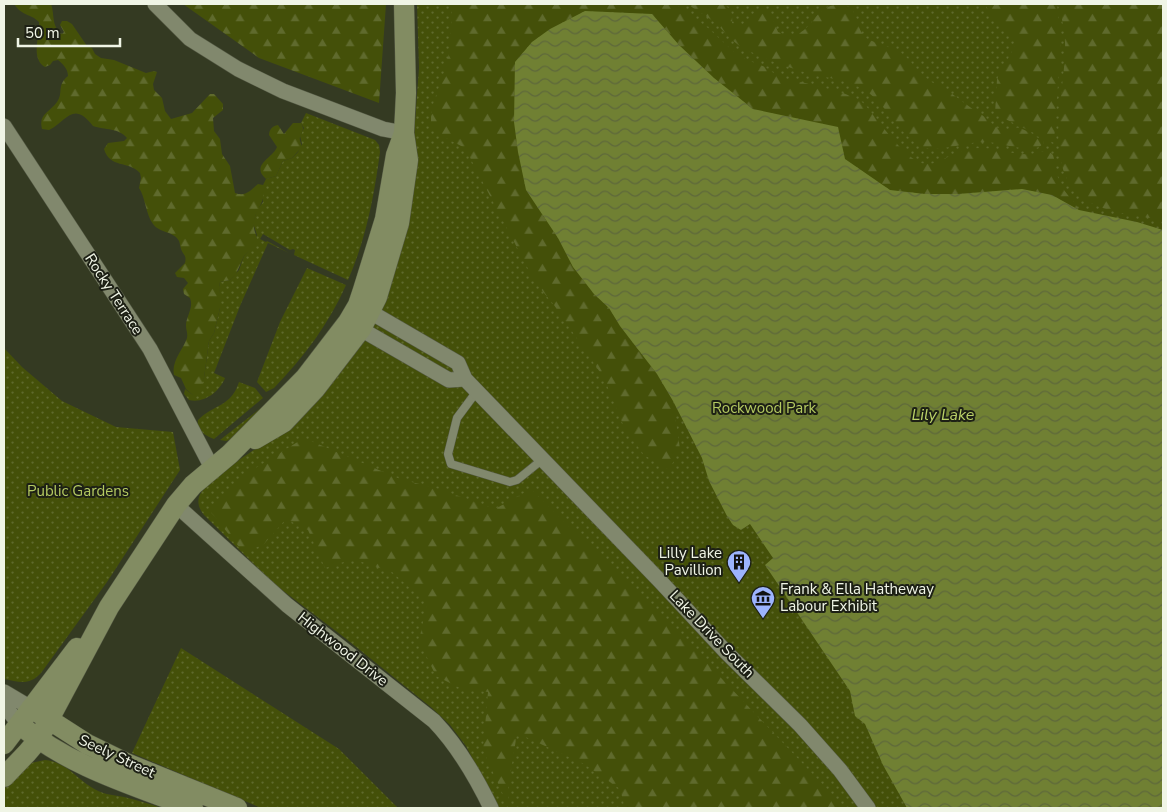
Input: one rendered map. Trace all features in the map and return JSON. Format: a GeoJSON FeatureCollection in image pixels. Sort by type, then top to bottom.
{"type":"FeatureCollection","features":[{"type":"Feature","properties":{"kind":"street"},"geometry":{"type":"LineString","coordinates":[[155,4],[190,39],[238,69],[260,80],[383,128],[404,133]]}},
{"type":"Feature","properties":{"kind":"street"},"geometry":{"type":"LineString","coordinates":[[4,744],[109,607],[176,505],[193,485],[230,454],[284,422],[315,389],[359,317],[377,297],[396,233],[404,196],[408,160],[404,133],[406,94],[404,4]]}},
{"type":"Feature","properties":{"kind":"street","name":"Rocky Terrace"},"geometry":{"type":"LineString","coordinates":[[4,126],[150,350],[212,468]]}},
{"type":"Feature","properties":{"kind":"street","name":"Lake Drive South"},"geometry":{"type":"LineString","coordinates":[[359,317],[448,380],[465,379],[543,458],[726,652],[800,725],[840,770],[868,808]]}},
{"type":"Feature","properties":{"kind":"street","name":"Highwood Drive"},"geometry":{"type":"LineString","coordinates":[[176,505],[287,605],[434,721],[449,737],[463,758],[491,808]]}},
{"type":"Feature","properties":{"kind":"street"},"geometry":{"type":"LineString","coordinates":[[4,777],[38,740],[109,607]]}},
{"type":"Feature","properties":{"kind":"street","name":"Seely Street"},"geometry":{"type":"LineString","coordinates":[[4,692],[25,716],[38,740],[100,772],[192,808]]}},
{"type":"Feature","properties":{"kind":"street","name":"Seely Street"},"geometry":{"type":"LineString","coordinates":[[4,705],[25,716],[49,720],[87,744],[126,763],[237,808]]}},
{"type":"Feature","properties":{"kind":"lane"},"geometry":{"type":"LineString","coordinates":[[477,391],[458,418],[448,454],[451,464],[510,482],[517,480],[543,458]]}},
{"type":"Feature","properties":{"kind":"green space"},"geometry":{"type":"Polygon","coordinates":[[[14,4],[51,4],[56,27],[62,34],[64,32],[60,25],[62,21],[67,21],[72,24],[87,46],[92,48],[95,54],[101,58],[114,60],[146,73],[157,72],[153,84],[154,90],[162,98],[165,111],[171,119],[192,113],[210,94],[214,94],[223,104],[223,110],[213,118],[214,131],[220,139],[222,154],[230,166],[235,193],[242,194],[251,191],[258,184],[263,185],[264,196],[254,224],[257,241],[254,247],[244,256],[236,274],[230,280],[220,282],[220,308],[214,333],[209,341],[204,378],[195,397],[186,389],[181,378],[174,375],[174,365],[187,338],[186,322],[191,305],[190,298],[184,294],[183,289],[188,283],[184,278],[177,277],[175,273],[185,263],[185,257],[179,241],[174,235],[159,229],[153,224],[139,188],[140,173],[135,169],[115,162],[107,155],[104,149],[108,143],[124,141],[127,138],[124,135],[120,132],[93,126],[86,118],[75,113],[49,130],[42,129],[43,117],[57,102],[62,83],[68,76],[68,73],[58,60],[45,67],[40,63],[37,52],[39,22],[20,11],[14,4]]]}},
{"type":"Feature","properties":{"kind":"green space"},"geometry":{"type":"Polygon","coordinates":[[[183,4],[386,4],[379,103],[259,58],[183,4]]]}},
{"type":"Feature","properties":{"kind":"green space","name":"Rockwood Park"},"geometry":{"type":"Polygon","coordinates":[[[417,4],[1163,4],[1163,808],[498,808],[466,746],[450,725],[432,708],[345,638],[273,583],[204,515],[198,502],[203,490],[210,482],[271,438],[291,420],[411,177],[419,68],[417,4]]]}},
{"type":"Feature","properties":{"kind":"green space"},"geometry":{"type":"Polygon","coordinates":[[[451,4],[675,4],[708,28],[734,52],[745,59],[765,67],[781,78],[843,93],[860,100],[905,152],[924,164],[934,163],[959,152],[979,148],[1022,154],[1046,151],[1051,153],[1060,183],[1079,210],[1052,195],[1022,189],[958,194],[925,194],[890,190],[845,159],[838,127],[753,109],[714,78],[679,45],[652,14],[585,11],[550,29],[532,42],[515,62],[514,122],[526,190],[558,238],[573,267],[594,294],[609,308],[620,326],[657,374],[673,401],[680,449],[669,470],[644,455],[624,427],[604,378],[554,305],[535,282],[465,148],[435,132],[431,125],[434,101],[449,53],[451,4]]]}},
{"type":"Feature","properties":{"kind":"green space"},"geometry":{"type":"Polygon","coordinates":[[[687,4],[710,4],[713,8],[722,4],[731,11],[732,23],[739,26],[763,7],[770,12],[778,32],[790,35],[805,29],[824,9],[833,5],[844,5],[853,11],[860,30],[866,38],[900,52],[919,72],[997,128],[1022,129],[1043,140],[1044,143],[1039,147],[1030,149],[983,142],[937,149],[926,148],[909,138],[881,104],[866,91],[844,81],[790,67],[747,50],[733,41],[713,21],[687,4]]]}},
{"type":"Feature","properties":{"kind":"green space"},"geometry":{"type":"Polygon","coordinates":[[[986,4],[1057,4],[1061,40],[1054,143],[995,114],[997,79],[1016,44],[1005,29],[990,18],[986,4]]]}},
{"type":"Feature","properties":{"kind":"green space"},"geometry":{"type":"Polygon","coordinates":[[[1059,4],[1163,4],[1163,220],[1119,212],[1093,204],[1076,192],[1066,176],[1060,157],[1058,136],[1065,47],[1064,28],[1059,4]]]}},
{"type":"Feature","properties":{"kind":"green space"},"geometry":{"type":"Polygon","coordinates":[[[306,113],[375,140],[379,145],[380,152],[372,201],[360,249],[348,280],[294,255],[295,250],[290,250],[263,234],[260,239],[289,253],[268,243],[240,306],[214,373],[225,378],[223,383],[206,398],[195,401],[189,400],[184,394],[185,389],[193,395],[204,378],[209,341],[214,333],[220,308],[220,282],[230,280],[239,270],[244,256],[249,251],[257,235],[253,223],[257,210],[263,202],[263,185],[266,179],[276,176],[283,161],[292,158],[298,152],[302,144],[300,136],[304,128],[301,123],[306,113]]]}},
{"type":"Feature","properties":{"kind":"green space"},"geometry":{"type":"Polygon","coordinates":[[[293,123],[301,123],[303,127],[300,138],[301,148],[292,158],[283,161],[276,176],[266,179],[260,170],[261,166],[277,147],[269,135],[270,130],[278,125],[284,134],[293,123]]]}},
{"type":"Feature","properties":{"kind":"green space"},"geometry":{"type":"Polygon","coordinates":[[[307,268],[346,285],[332,313],[305,353],[274,388],[266,392],[257,382],[280,322],[307,268]]]}},
{"type":"Feature","properties":{"kind":"green space","name":"Public Gardens"},"geometry":{"type":"Polygon","coordinates":[[[4,348],[22,367],[62,401],[116,427],[173,432],[180,470],[107,582],[41,673],[32,680],[24,682],[4,679],[4,348]]]}},
{"type":"Feature","properties":{"kind":"green space"},"geometry":{"type":"Polygon","coordinates":[[[239,382],[255,388],[263,398],[214,439],[204,434],[198,427],[198,420],[227,401],[236,390],[239,382]]]}},
{"type":"Feature","properties":{"kind":"green space"},"geometry":{"type":"Polygon","coordinates":[[[267,403],[232,439],[220,440],[267,403]]]}},
{"type":"Feature","properties":{"kind":"green space"},"geometry":{"type":"Polygon","coordinates":[[[304,438],[400,479],[439,489],[495,509],[531,489],[703,659],[845,808],[625,808],[620,789],[584,764],[517,733],[508,789],[509,808],[483,750],[488,692],[460,688],[436,676],[419,641],[427,603],[392,572],[353,559],[325,568],[308,530],[286,519],[264,544],[244,553],[210,511],[246,474],[304,438]]]}},
{"type":"Feature","properties":{"kind":"green space"},"geometry":{"type":"Polygon","coordinates":[[[181,648],[339,749],[398,808],[261,808],[132,753],[181,648]]]}},
{"type":"Feature","properties":{"kind":"green space"},"geometry":{"type":"Polygon","coordinates":[[[45,760],[65,767],[85,783],[99,791],[162,808],[4,808],[4,789],[31,763],[45,760]]]}},
{"type":"Feature","properties":{"kind":"water","name":"Lily Lake"},"geometry":{"type":"Polygon","coordinates":[[[585,11],[652,14],[679,45],[714,78],[753,109],[838,127],[845,159],[890,190],[925,194],[958,194],[1022,189],[1052,195],[1079,210],[1137,222],[1163,230],[1163,808],[907,808],[883,765],[865,724],[855,716],[850,691],[765,565],[773,558],[750,524],[741,530],[733,525],[709,481],[702,458],[657,374],[620,326],[609,308],[594,294],[573,267],[558,238],[526,190],[514,122],[515,62],[532,42],[550,29],[585,11]]]}},
{"type":"Feature","properties":{"kind":"place","name":"Lilly Lake Pavillion"},"geometry":{"type":"Point","coordinates":[739,583]}},
{"type":"Feature","properties":{"kind":"place","name":"Frank & Ella Hatheway Labour Exhibit"},"geometry":{"type":"Point","coordinates":[763,619]}}]}
